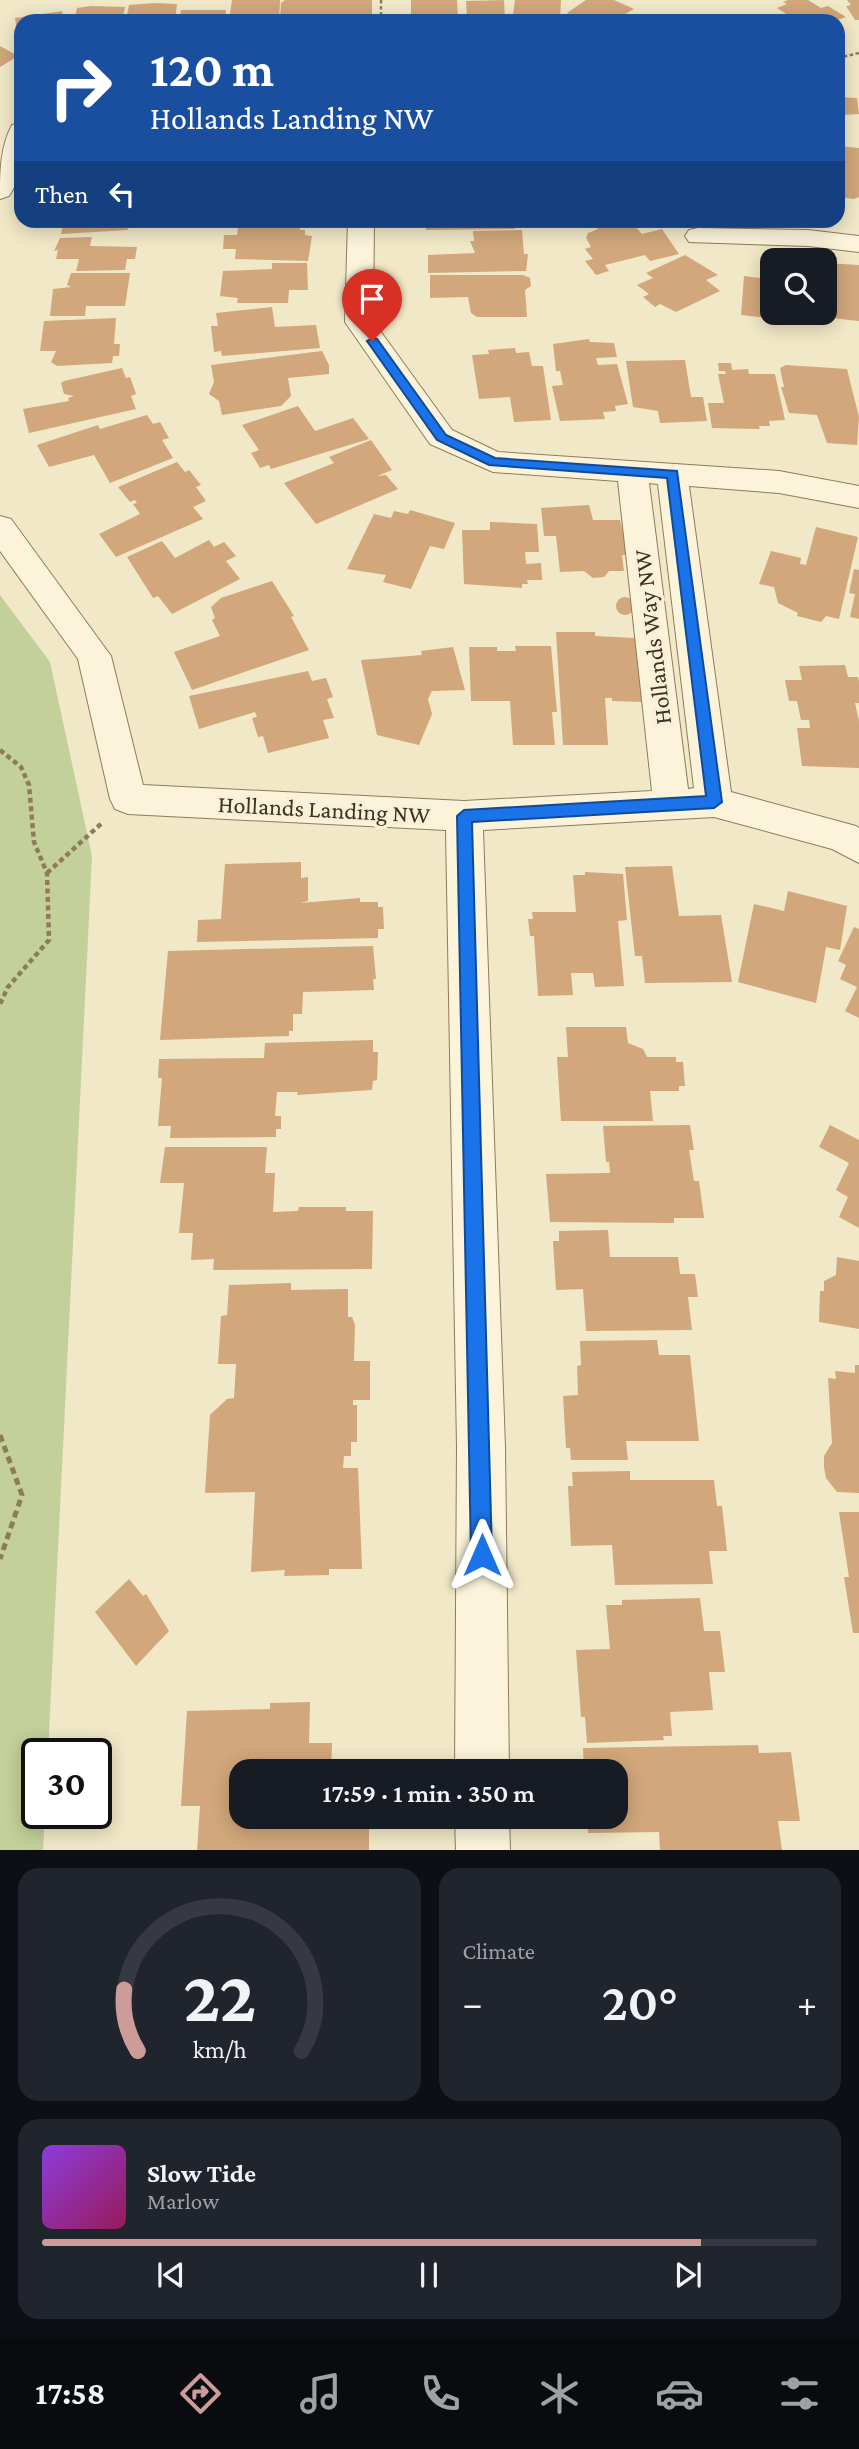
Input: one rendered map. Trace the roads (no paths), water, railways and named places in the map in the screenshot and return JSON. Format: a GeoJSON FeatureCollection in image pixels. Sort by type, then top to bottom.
{"type":"FeatureCollection","features":[{"type":"Feature","properties":{"kind":"street"},"geometry":{"type":"LineString","coordinates":[[0,191],[14,150]]}},
{"type":"Feature","properties":{"kind":"street"},"geometry":{"type":"LineString","coordinates":[[361,228],[359,322],[441,438],[493,462],[779,482],[859,497]]}},
{"type":"Feature","properties":{"kind":"street"},"geometry":{"type":"LineString","coordinates":[[698,236],[808,238],[859,244]]}},
{"type":"Feature","properties":{"kind":"street","name":"Hollands Way NW"},"geometry":{"type":"LineString","coordinates":[[632,471],[672,804]]}},
{"type":"Feature","properties":{"kind":"street","name":"Hollands Way NW"},"geometry":{"type":"LineString","coordinates":[[672,474],[714,802]]}},
{"type":"Feature","properties":{"kind":"street","name":"Hollands Landing NW"},"geometry":{"type":"LineString","coordinates":[[0,527],[94,656],[128,799],[464,816],[714,802],[843,837],[859,847]]}},
{"type":"Feature","properties":{"kind":"street"},"geometry":{"type":"LineString","coordinates":[[464,816],[481,1447],[482,1759]]}},
{"type":"Feature","properties":{"kind":"street"},"geometry":{"type":"LineString","coordinates":[[482,1829],[482,1850]]}}]}
